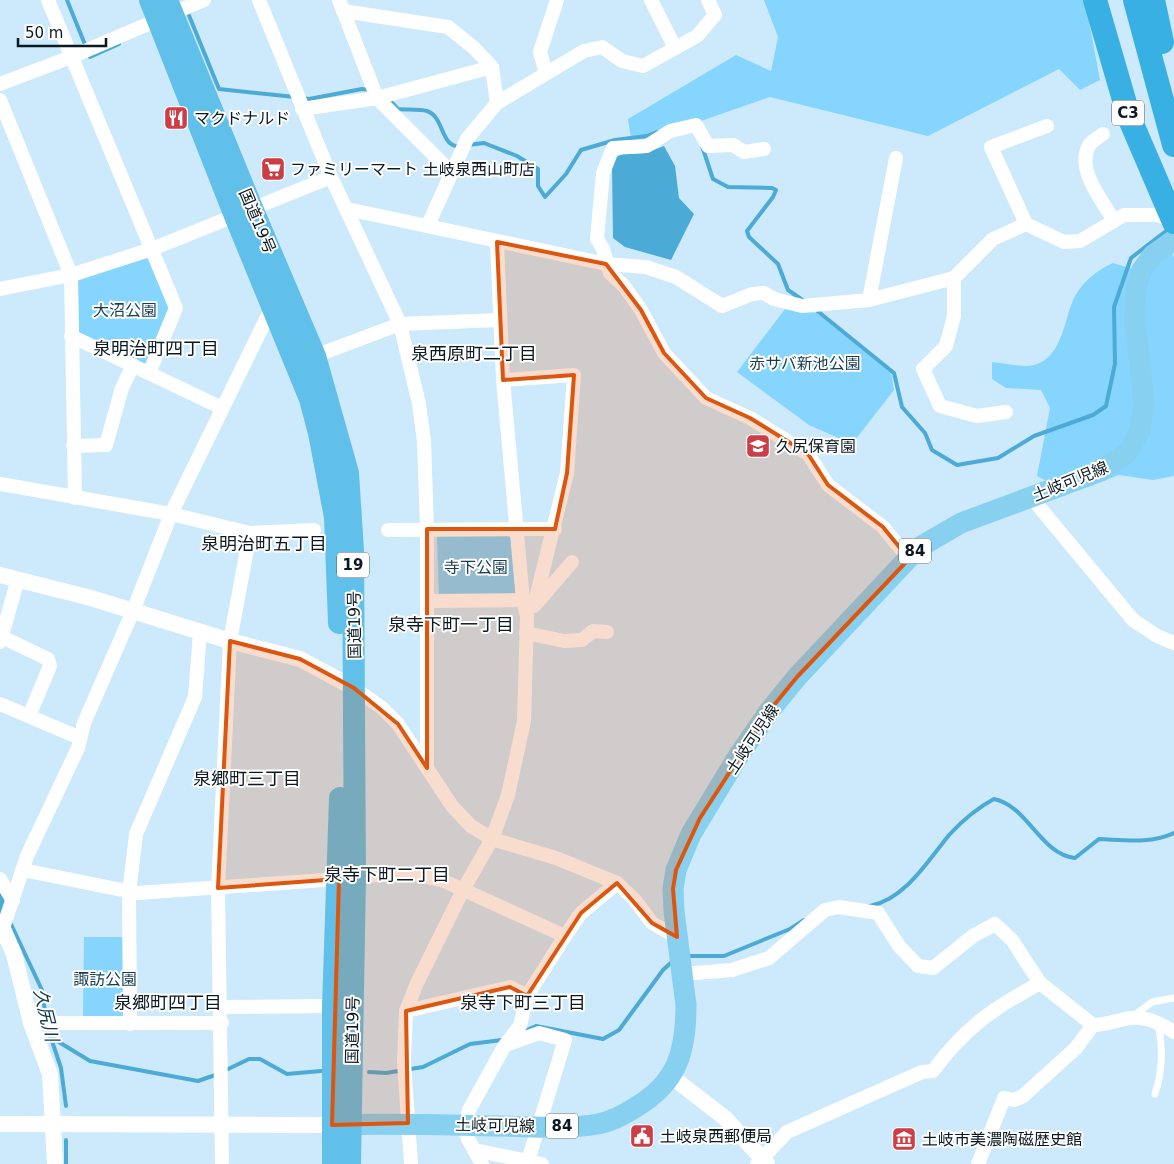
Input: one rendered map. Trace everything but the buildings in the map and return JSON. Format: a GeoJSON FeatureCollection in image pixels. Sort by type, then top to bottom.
{"type":"FeatureCollection","features":[{"type":"Feature","properties":{"kind":"highway","name":"C3"},"geometry":{"type":"LineString","coordinates":[[1095,0],[1129,117],[1174,223]]}},
{"type":"Feature","properties":{"kind":"highway"},"geometry":{"type":"LineString","coordinates":[[1135,0],[1174,145]]}},
{"type":"Feature","properties":{"kind":"highway"},"geometry":{"type":"LineString","coordinates":[[1153,0],[1174,87]]}},
{"type":"Feature","properties":{"kind":"highway","name":"国道19号"},"geometry":{"type":"LineString","coordinates":[[162,8],[243,212],[273,305],[310,399],[335,517],[348,683]]}},
{"type":"Feature","properties":{"kind":"highway","name":"国道19号"},"geometry":{"type":"LineString","coordinates":[[243,212],[315,356],[348,473],[353,551],[348,683],[347,877],[341,1125],[332,1164]]}},
{"type":"Feature","properties":{"kind":"highway","name":"国道19号"},"geometry":{"type":"LineString","coordinates":[[347,877],[334,1006],[341,1125],[350,1164]]}},
{"type":"Feature","properties":{"kind":"main road","name":"土岐可児線"},"geometry":{"type":"LineString","coordinates":[[341,1125],[408,1123],[465,1126],[540,1126],[596,1124],[614,1120],[645,1102],[672,1077],[680,1056],[686,1024],[673,889],[676,870],[700,818],[737,758],[786,690],[918,548],[961,523],[1101,471],[1116,462],[1134,443],[1143,420],[1144,401],[1135,322],[1136,287],[1142,270],[1153,255],[1174,240]]}},
{"type":"Feature","properties":{"kind":"street"},"geometry":{"type":"LineString","coordinates":[[48,0],[176,308],[149,373]]}},
{"type":"Feature","properties":{"kind":"street"},"geometry":{"type":"LineString","coordinates":[[0,84],[71,57],[162,8],[204,0]]}},
{"type":"Feature","properties":{"kind":"street"},"geometry":{"type":"LineString","coordinates":[[259,0],[330,177],[400,324],[419,404],[423,432],[427,529],[427,768]]}},
{"type":"Feature","properties":{"kind":"street"},"geometry":{"type":"LineString","coordinates":[[546,73],[540,52],[557,0]]}},
{"type":"Feature","properties":{"kind":"street"},"geometry":{"type":"LineString","coordinates":[[651,0],[675,48]]}},
{"type":"Feature","properties":{"kind":"street"},"geometry":{"type":"LineString","coordinates":[[428,225],[467,139],[497,103],[584,51],[602,47],[622,61],[643,66],[697,36],[715,15],[708,0]]}},
{"type":"Feature","properties":{"kind":"street"},"geometry":{"type":"LineString","coordinates":[[341,6],[448,28],[474,48],[492,67],[497,103]]}},
{"type":"Feature","properties":{"kind":"street"},"geometry":{"type":"LineString","coordinates":[[341,6],[377,98],[451,172]]}},
{"type":"Feature","properties":{"kind":"street"},"geometry":{"type":"LineString","coordinates":[[302,109],[377,98],[492,67]]}},
{"type":"Feature","properties":{"kind":"street"},"geometry":{"type":"LineString","coordinates":[[0,100],[71,275],[75,498]]}},
{"type":"Feature","properties":{"kind":"street"},"geometry":{"type":"LineString","coordinates":[[764,149],[744,152],[733,145],[708,146],[692,126],[670,132],[647,146],[613,148],[602,173],[596,239],[603,249],[610,273],[624,286],[641,310],[664,353],[706,398],[750,418],[808,454],[828,485],[883,527],[909,559]]}},
{"type":"Feature","properties":{"kind":"street"},"geometry":{"type":"LineString","coordinates":[[1047,126],[991,147],[1026,224],[1064,242],[1080,241],[1124,214],[1159,215],[1174,223]]}},
{"type":"Feature","properties":{"kind":"street"},"geometry":{"type":"LineString","coordinates":[[1103,134],[1090,145],[1085,161],[1090,180],[1114,220]]}},
{"type":"Feature","properties":{"kind":"street"},"geometry":{"type":"LineString","coordinates":[[869,300],[896,158]]}},
{"type":"Feature","properties":{"kind":"street"},"geometry":{"type":"LineString","coordinates":[[0,289],[71,275],[152,248],[330,177]]}},
{"type":"Feature","properties":{"kind":"street"},"geometry":{"type":"LineString","coordinates":[[346,209],[606,264],[646,267],[676,277],[722,306],[752,294],[764,293],[774,299],[802,306],[869,300],[954,278],[993,240],[1026,224]]}},
{"type":"Feature","properties":{"kind":"street"},"geometry":{"type":"LineString","coordinates":[[411,1164],[404,1062],[406,1012],[417,983],[463,890],[492,839],[508,795],[524,721],[528,608],[516,529],[503,380],[497,242]]}},
{"type":"Feature","properties":{"kind":"street"},"geometry":{"type":"LineString","coordinates":[[954,278],[954,316],[946,346],[923,369],[940,406],[977,416],[1006,412]]}},
{"type":"Feature","properties":{"kind":"street"},"geometry":{"type":"LineString","coordinates":[[55,1164],[50,1074],[32,1023],[14,954],[1,930],[13,901],[26,856],[78,748],[84,723],[133,611],[171,514],[273,305]]}},
{"type":"Feature","properties":{"kind":"street"},"geometry":{"type":"LineString","coordinates":[[315,356],[400,324],[499,320]]}},
{"type":"Feature","properties":{"kind":"street"},"geometry":{"type":"LineString","coordinates":[[71,336],[222,408]]}},
{"type":"Feature","properties":{"kind":"street"},"geometry":{"type":"LineString","coordinates":[[73,446],[106,446],[122,388],[133,365]]}},
{"type":"Feature","properties":{"kind":"street"},"geometry":{"type":"LineString","coordinates":[[503,380],[574,375],[567,473],[555,529],[528,608]]}},
{"type":"Feature","properties":{"kind":"street"},"geometry":{"type":"LineString","coordinates":[[0,484],[171,514],[250,533],[314,530]]}},
{"type":"Feature","properties":{"kind":"street"},"geometry":{"type":"LineString","coordinates":[[1031,497],[1133,620],[1157,636],[1174,643]]}},
{"type":"Feature","properties":{"kind":"street"},"geometry":{"type":"LineString","coordinates":[[388,530],[555,529]]}},
{"type":"Feature","properties":{"kind":"street"},"geometry":{"type":"LineString","coordinates":[[222,1164],[222,1007],[218,888],[230,640],[250,533]]}},
{"type":"Feature","properties":{"kind":"street"},"geometry":{"type":"LineString","coordinates":[[528,608],[572,562]]}},
{"type":"Feature","properties":{"kind":"street"},"geometry":{"type":"LineString","coordinates":[[0,575],[300,659],[348,683],[382,708],[398,724],[452,806],[471,826],[492,839],[556,858],[617,883],[634,899],[652,924],[680,956],[732,970],[769,958],[825,910],[839,907],[878,913],[899,946],[918,966],[933,968],[973,936],[995,924],[1012,940],[1040,983],[1093,1026],[1103,1026],[1130,1018],[1146,1017],[1174,1032]]}},
{"type":"Feature","properties":{"kind":"street"},"geometry":{"type":"LineString","coordinates":[[18,579],[1,639],[48,659],[50,666],[28,716]]}},
{"type":"Feature","properties":{"kind":"street"},"geometry":{"type":"LineString","coordinates":[[428,601],[528,608]]}},
{"type":"Feature","properties":{"kind":"street"},"geometry":{"type":"LineString","coordinates":[[526,633],[564,641],[582,640],[593,631],[607,632]]}},
{"type":"Feature","properties":{"kind":"street"},"geometry":{"type":"LineString","coordinates":[[130,1024],[129,893],[136,834],[194,696],[200,632]]}},
{"type":"Feature","properties":{"kind":"street"},"geometry":{"type":"LineString","coordinates":[[0,704],[80,738]]}},
{"type":"Feature","properties":{"kind":"street"},"geometry":{"type":"LineString","coordinates":[[23,870],[129,893],[414,874],[444,882],[565,936]]}},
{"type":"Feature","properties":{"kind":"street"},"geometry":{"type":"LineString","coordinates":[[0,879],[13,901]]}},
{"type":"Feature","properties":{"kind":"street"},"geometry":{"type":"LineString","coordinates":[[482,1164],[468,1139],[465,1126],[469,1110],[505,1045],[520,1026],[527,996],[565,936],[581,913],[617,883]]}},
{"type":"Feature","properties":{"kind":"street"},"geometry":{"type":"LineString","coordinates":[[672,1077],[726,1118],[762,1162],[787,1132],[922,1072],[933,1071],[944,1055],[976,1022],[998,1006],[1040,983]]}},
{"type":"Feature","properties":{"kind":"street"},"geometry":{"type":"LineString","coordinates":[[406,1012],[510,987],[527,996]]}},
{"type":"Feature","properties":{"kind":"street"},"geometry":{"type":"LineString","coordinates":[[222,1007],[334,1006]]}},
{"type":"Feature","properties":{"kind":"street"},"geometry":{"type":"LineString","coordinates":[[32,1023],[222,1023]]}},
{"type":"Feature","properties":{"kind":"street"},"geometry":{"type":"LineString","coordinates":[[978,1164],[1004,1098],[1014,1100],[1023,1096],[1076,1048],[1093,1026]]}},
{"type":"Feature","properties":{"kind":"street"},"geometry":{"type":"LineString","coordinates":[[505,1045],[539,1033],[565,1040],[528,1161]]}},
{"type":"Feature","properties":{"kind":"street"},"geometry":{"type":"LineString","coordinates":[[0,1124],[341,1125]]}},
{"type":"Feature","properties":{"kind":"street"},"geometry":{"type":"LineString","coordinates":[[474,1150],[542,1164]]}},
{"type":"Feature","properties":{"kind":"lane"},"geometry":{"type":"LineString","coordinates":[[1130,1018],[1152,1002],[1174,998]]}},
{"type":"Feature","properties":{"kind":"lane"},"geometry":{"type":"LineString","coordinates":[[1155,1094],[1162,1068],[1162,1042],[1158,1023]]}},
{"type":"Feature","properties":{"kind":"highlighted area"},"geometry":{"type":"Polygon","coordinates":[[[497,242],[606,264],[641,310],[664,353],[706,398],[750,418],[808,454],[828,485],[883,527],[909,559],[797,677],[770,710],[700,818],[676,870],[673,889],[677,937],[652,923],[617,883],[581,913],[527,996],[510,987],[406,1011],[408,1123],[332,1125],[339,879],[218,888],[230,641],[300,659],[354,688],[398,724],[427,768],[427,529],[555,529],[567,473],[574,375],[503,380],[497,242]]]}},
{"type":"Feature","properties":{"kind":"green space"},"geometry":{"type":"Polygon","coordinates":[[[764,0],[1085,0],[1100,80],[1080,90],[1059,69],[928,136],[770,97],[632,145],[628,119],[736,55],[771,71],[778,37],[764,0]]]}},
{"type":"Feature","properties":{"kind":"green space"},"geometry":{"type":"Polygon","coordinates":[[[1169,248],[1174,257],[1174,476],[1153,480],[1119,475],[1087,487],[1052,484],[1037,476],[1050,408],[1041,390],[1006,388],[992,379],[992,362],[1027,366],[1048,358],[1060,340],[1074,298],[1090,277],[1113,263],[1146,273],[1169,248]]]}},
{"type":"Feature","properties":{"kind":"green space","name":"大沼公園"},"geometry":{"type":"Polygon","coordinates":[[[149,257],[172,308],[148,367],[77,335],[77,281],[149,257]]]}},
{"type":"Feature","properties":{"kind":"green space","name":"赤サバ新池公園"},"geometry":{"type":"Polygon","coordinates":[[[785,309],[817,313],[891,372],[894,390],[852,444],[809,425],[737,372],[785,309]]]}},
{"type":"Feature","properties":{"kind":"green space","name":"寺下公園"},"geometry":{"type":"Polygon","coordinates":[[[439,535],[508,536],[511,538],[516,595],[439,597],[437,538],[439,535]]]}},
{"type":"Feature","properties":{"kind":"green space","name":"諏訪公園"},"geometry":{"type":"Polygon","coordinates":[[[84,937],[121,937],[126,940],[127,1018],[83,1017],[84,937]]]}},
{"type":"Feature","properties":{"kind":"shaded area"},"geometry":{"type":"Polygon","coordinates":[[[664,146],[675,166],[679,198],[694,214],[671,260],[625,247],[613,238],[612,168],[616,157],[623,154],[646,153],[664,146]]]}},
{"type":"Feature","properties":{"kind":"waterway"},"geometry":{"type":"LineString","coordinates":[[67,0],[86,47]]}},
{"type":"Feature","properties":{"kind":"waterway"},"geometry":{"type":"LineString","coordinates":[[188,13],[219,89],[295,97]]}},
{"type":"Feature","properties":{"kind":"waterway"},"geometry":{"type":"LineString","coordinates":[[88,54],[90,57],[119,44]]}},
{"type":"Feature","properties":{"kind":"waterway"},"geometry":{"type":"LineString","coordinates":[[302,98],[309,99],[362,89],[371,90]]}},
{"type":"Feature","properties":{"kind":"waterway"},"geometry":{"type":"LineString","coordinates":[[388,98],[398,109],[424,110],[433,114],[449,143],[454,146],[461,146]]}},
{"type":"Feature","properties":{"kind":"waterway"},"geometry":{"type":"LineString","coordinates":[[468,145],[484,143],[517,156],[538,169],[538,186],[545,197],[566,174],[581,150],[615,140],[647,136],[657,132]]}},
{"type":"Feature","properties":{"kind":"waterway"},"geometry":{"type":"LineString","coordinates":[[702,146],[713,179],[728,187],[772,188],[776,190],[773,197],[747,231],[749,237],[778,264],[788,290],[804,301]]}},
{"type":"Feature","properties":{"kind":"waterway"},"geometry":{"type":"LineString","coordinates":[[815,309],[894,373],[902,407],[925,433],[932,450],[957,465],[998,458],[1034,436],[1093,415],[1106,406],[1115,364],[1114,307],[1131,258],[1170,228]]}},
{"type":"Feature","properties":{"kind":"waterway"},"geometry":{"type":"LineString","coordinates":[[870,906],[883,902],[905,887],[915,878],[949,835],[964,820],[994,799],[1006,803],[1016,811],[1052,848],[1063,855],[1075,858],[1099,839],[1147,840],[1174,833]]}},
{"type":"Feature","properties":{"kind":"waterway"},"geometry":{"type":"LineString","coordinates":[[687,956],[724,956],[790,929],[804,920]]}},
{"type":"Feature","properties":{"kind":"waterway","name":"久尻川"},"geometry":{"type":"LineString","coordinates":[[10,922],[42,990],[46,1019]]}},
{"type":"Feature","properties":{"kind":"waterway"},"geometry":{"type":"LineString","coordinates":[[522,1032],[536,1026],[603,1039],[619,1030],[663,970],[674,960]]}},
{"type":"Feature","properties":{"kind":"waterway","name":"久尻川"},"geometry":{"type":"LineString","coordinates":[[47,1026],[61,1068],[66,1106]]}},
{"type":"Feature","properties":{"kind":"waterway"},"geometry":{"type":"LineString","coordinates":[[49,1036],[90,1061],[198,1081],[218,1074]]}},
{"type":"Feature","properties":{"kind":"waterway"},"geometry":{"type":"LineString","coordinates":[[369,1072],[386,1073],[423,1067],[470,1044],[502,1040]]}},
{"type":"Feature","properties":{"kind":"waterway"},"geometry":{"type":"LineString","coordinates":[[224,1071],[249,1059],[260,1059],[287,1074],[321,1071]]}},
{"type":"Feature","properties":{"kind":"waterway","name":"久尻川"},"geometry":{"type":"LineString","coordinates":[[66,1140],[66,1164]]}},
{"type":"Feature","properties":{"kind":"place","name":"マクドナルド"},"geometry":{"type":"Point","coordinates":[176,118]}},
{"type":"Feature","properties":{"kind":"place","name":"ファミリーマート 土岐泉西山町店"},"geometry":{"type":"Point","coordinates":[273,169]}},
{"type":"Feature","properties":{"kind":"place","name":"久尻保育園"},"geometry":{"type":"Point","coordinates":[758,446]}},
{"type":"Feature","properties":{"kind":"place","name":"土岐泉西郵便局"},"geometry":{"type":"Point","coordinates":[642,1136]}},
{"type":"Feature","properties":{"kind":"place","name":"土岐市美濃陶磁歴史館"},"geometry":{"type":"Point","coordinates":[904,1139]}},
{"type":"Feature","properties":{"kind":"district","name":"泉明治町四丁目"},"geometry":{"type":"Point","coordinates":[156,349]}},
{"type":"Feature","properties":{"kind":"district","name":"泉西原町二丁目"},"geometry":{"type":"Point","coordinates":[474,354]}},
{"type":"Feature","properties":{"kind":"district","name":"泉明治町五丁目"},"geometry":{"type":"Point","coordinates":[264,544]}},
{"type":"Feature","properties":{"kind":"district","name":"泉寺下町一丁目"},"geometry":{"type":"Point","coordinates":[451,625]}},
{"type":"Feature","properties":{"kind":"district","name":"泉郷町三丁目"},"geometry":{"type":"Point","coordinates":[247,779]}},
{"type":"Feature","properties":{"kind":"district","name":"泉寺下町二丁目"},"geometry":{"type":"Point","coordinates":[387,875]}},
{"type":"Feature","properties":{"kind":"district","name":"泉郷町四丁目"},"geometry":{"type":"Point","coordinates":[168,1003]}},
{"type":"Feature","properties":{"kind":"district","name":"泉寺下町三丁目"},"geometry":{"type":"Point","coordinates":[523,1003]}}]}
